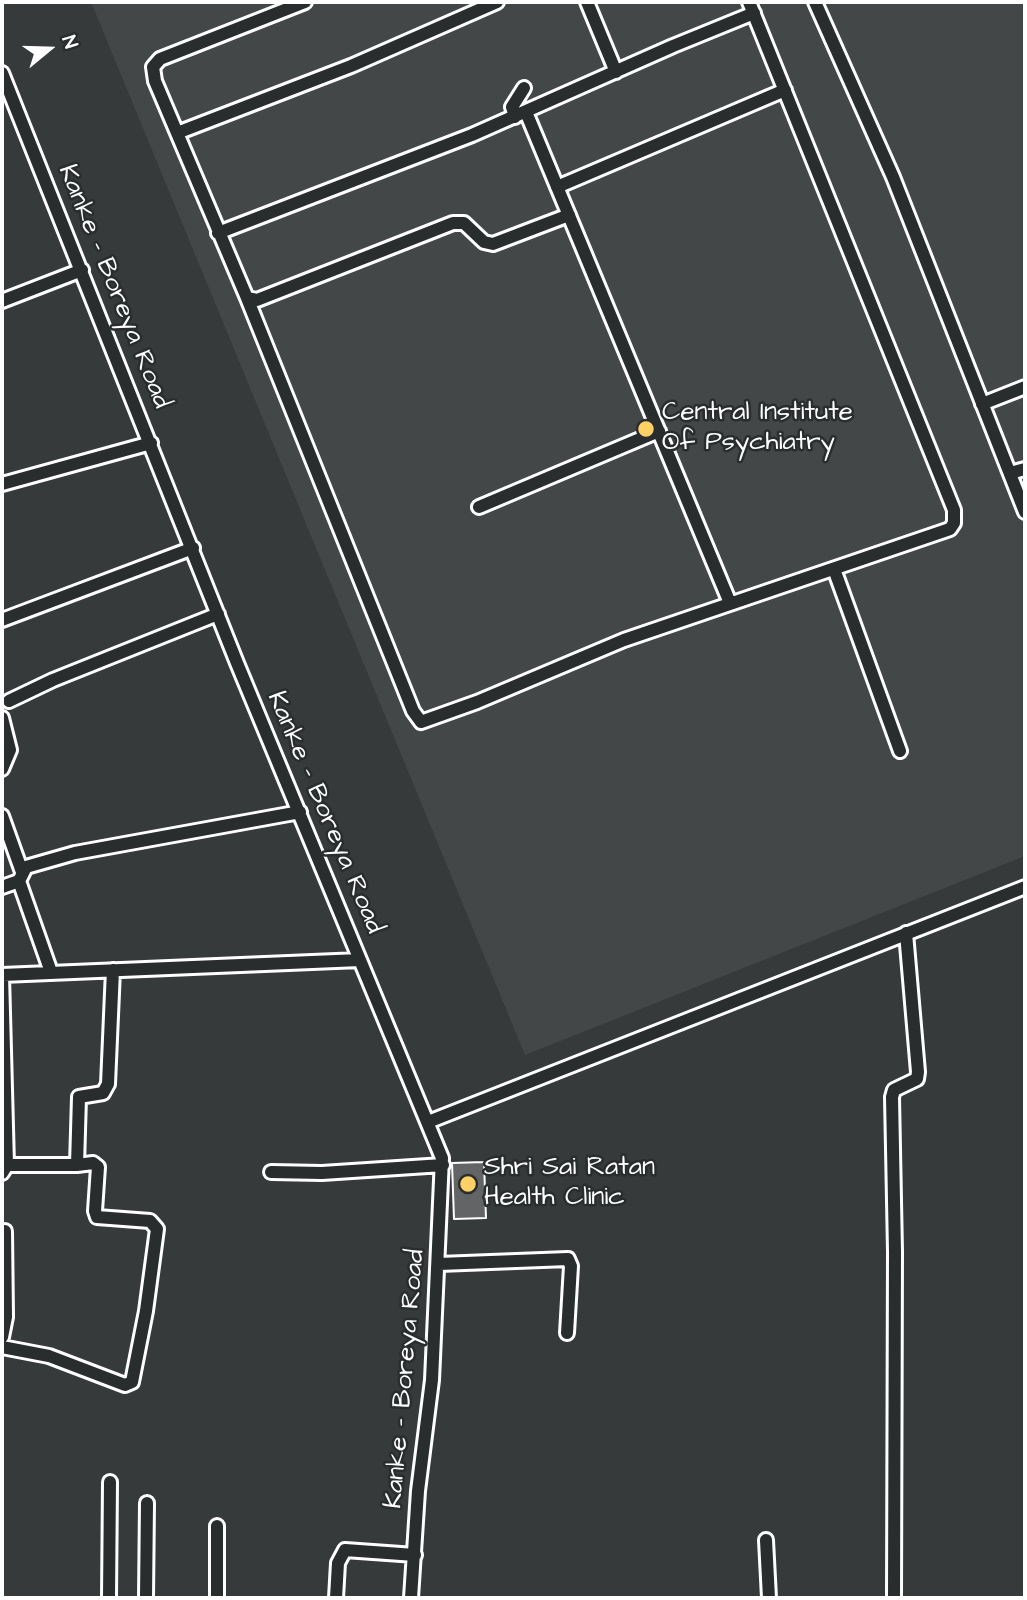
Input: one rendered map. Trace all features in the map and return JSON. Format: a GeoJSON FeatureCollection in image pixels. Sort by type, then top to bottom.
{"type":"FeatureCollection","features":[{"type":"Feature","properties":{"kind":"street"},"geometry":{"type":"LineString","coordinates":[[218,233],[521,115],[752,8],[955,517],[950,528],[943,532],[624,640],[478,702],[421,722],[413,711],[247,298],[218,233],[155,81],[156,62],[305,2]]}},
{"type":"Feature","properties":{"kind":"street"},"geometry":{"type":"LineString","coordinates":[[177,133],[351,66],[498,2]]}},
{"type":"Feature","properties":{"kind":"street"},"geometry":{"type":"LineString","coordinates":[[587,2],[615,72]]}},
{"type":"Feature","properties":{"kind":"street"},"geometry":{"type":"LineString","coordinates":[[816,2],[893,177],[1025,512]]}},
{"type":"Feature","properties":{"kind":"street","name":"Kanke - Boreya Road"},"geometry":{"type":"LineString","coordinates":[[2,74],[218,614],[428,1122],[443,1165],[439,1264],[411,1598]]}},
{"type":"Feature","properties":{"kind":"street"},"geometry":{"type":"LineString","coordinates":[[524,88],[512,107],[521,115],[557,187],[730,603]]}},
{"type":"Feature","properties":{"kind":"street"},"geometry":{"type":"LineString","coordinates":[[557,187],[785,90]]}},
{"type":"Feature","properties":{"kind":"street"},"geometry":{"type":"LineString","coordinates":[[247,298],[257,300],[453,223],[464,223],[484,242],[493,244],[569,215]]}},
{"type":"Feature","properties":{"kind":"street"},"geometry":{"type":"LineString","coordinates":[[2,301],[82,270]]}},
{"type":"Feature","properties":{"kind":"street"},"geometry":{"type":"LineString","coordinates":[[982,404],[1025,387]]}},
{"type":"Feature","properties":{"kind":"street"},"geometry":{"type":"LineString","coordinates":[[479,507],[659,431]]}},
{"type":"Feature","properties":{"kind":"street"},"geometry":{"type":"LineString","coordinates":[[2,484],[151,443]]}},
{"type":"Feature","properties":{"kind":"street"},"geometry":{"type":"LineString","coordinates":[[1010,474],[1025,469]]}},
{"type":"Feature","properties":{"kind":"street"},"geometry":{"type":"LineString","coordinates":[[2,620],[193,548]]}},
{"type":"Feature","properties":{"kind":"street"},"geometry":{"type":"LineString","coordinates":[[834,569],[900,751]]}},
{"type":"Feature","properties":{"kind":"street"},"geometry":{"type":"LineString","coordinates":[[9,701],[53,680],[218,614]]}},
{"type":"Feature","properties":{"kind":"street"},"geometry":{"type":"LineString","coordinates":[[2,718],[10,750],[2,769]]}},
{"type":"Feature","properties":{"kind":"street"},"geometry":{"type":"LineString","coordinates":[[2,887],[20,877],[30,865],[125,842],[300,812]]}},
{"type":"Feature","properties":{"kind":"street"},"geometry":{"type":"LineString","coordinates":[[2,816],[51,972]]}},
{"type":"Feature","properties":{"kind":"street"},"geometry":{"type":"LineString","coordinates":[[428,1122],[1025,887]]}},
{"type":"Feature","properties":{"kind":"street"},"geometry":{"type":"LineString","coordinates":[[894,1598],[895,1252],[892,1097],[894,1090],[915,1080],[918,1072],[906,933]]}},
{"type":"Feature","properties":{"kind":"street"},"geometry":{"type":"LineString","coordinates":[[2,1347],[49,1356],[120,1384],[132,1382],[146,1311],[157,1229],[155,1224],[144,1220],[97,1217],[94,1211],[98,1167],[93,1163],[5,1169],[2,975],[203,969],[360,960]]}},
{"type":"Feature","properties":{"kind":"street"},"geometry":{"type":"LineString","coordinates":[[77,1165],[79,1097],[103,1093],[108,1084],[113,970]]}},
{"type":"Feature","properties":{"kind":"street"},"geometry":{"type":"LineString","coordinates":[[271,1172],[322,1173],[443,1165]]}},
{"type":"Feature","properties":{"kind":"street"},"geometry":{"type":"LineString","coordinates":[[2,1336],[6,1317],[5,1231]]}},
{"type":"Feature","properties":{"kind":"street"},"geometry":{"type":"LineString","coordinates":[[439,1264],[568,1259],[571,1266],[567,1334]]}},
{"type":"Feature","properties":{"kind":"street"},"geometry":{"type":"LineString","coordinates":[[109,1598],[110,1482]]}},
{"type":"Feature","properties":{"kind":"street"},"geometry":{"type":"LineString","coordinates":[[146,1598],[147,1503]]}},
{"type":"Feature","properties":{"kind":"street"},"geometry":{"type":"LineString","coordinates":[[217,1527],[217,1598]]}},
{"type":"Feature","properties":{"kind":"street"},"geometry":{"type":"LineString","coordinates":[[766,1540],[769,1598]]}},
{"type":"Feature","properties":{"kind":"street"},"geometry":{"type":"LineString","coordinates":[[336,1598],[338,1563],[345,1550],[415,1555]]}},
{"type":"Feature","properties":{"kind":"shaded area","name":"Central Institute Of Psychiatry"},"geometry":{"type":"Polygon","coordinates":[[[91,2],[1025,2],[1025,856],[525,1055],[91,2]]]}},
{"type":"Feature","properties":{"kind":"building"},"geometry":{"type":"Polygon","coordinates":[[[484,1162],[486,1218],[454,1219],[452,1163],[484,1162]]]}},
{"type":"Feature","properties":{"kind":"place","name":"Central Institute Of Psychiatry"},"geometry":{"type":"Point","coordinates":[646,429]}},
{"type":"Feature","properties":{"kind":"place","name":"Shri Sai Ratan Health Clinic"},"geometry":{"type":"Point","coordinates":[468,1184]}}]}
